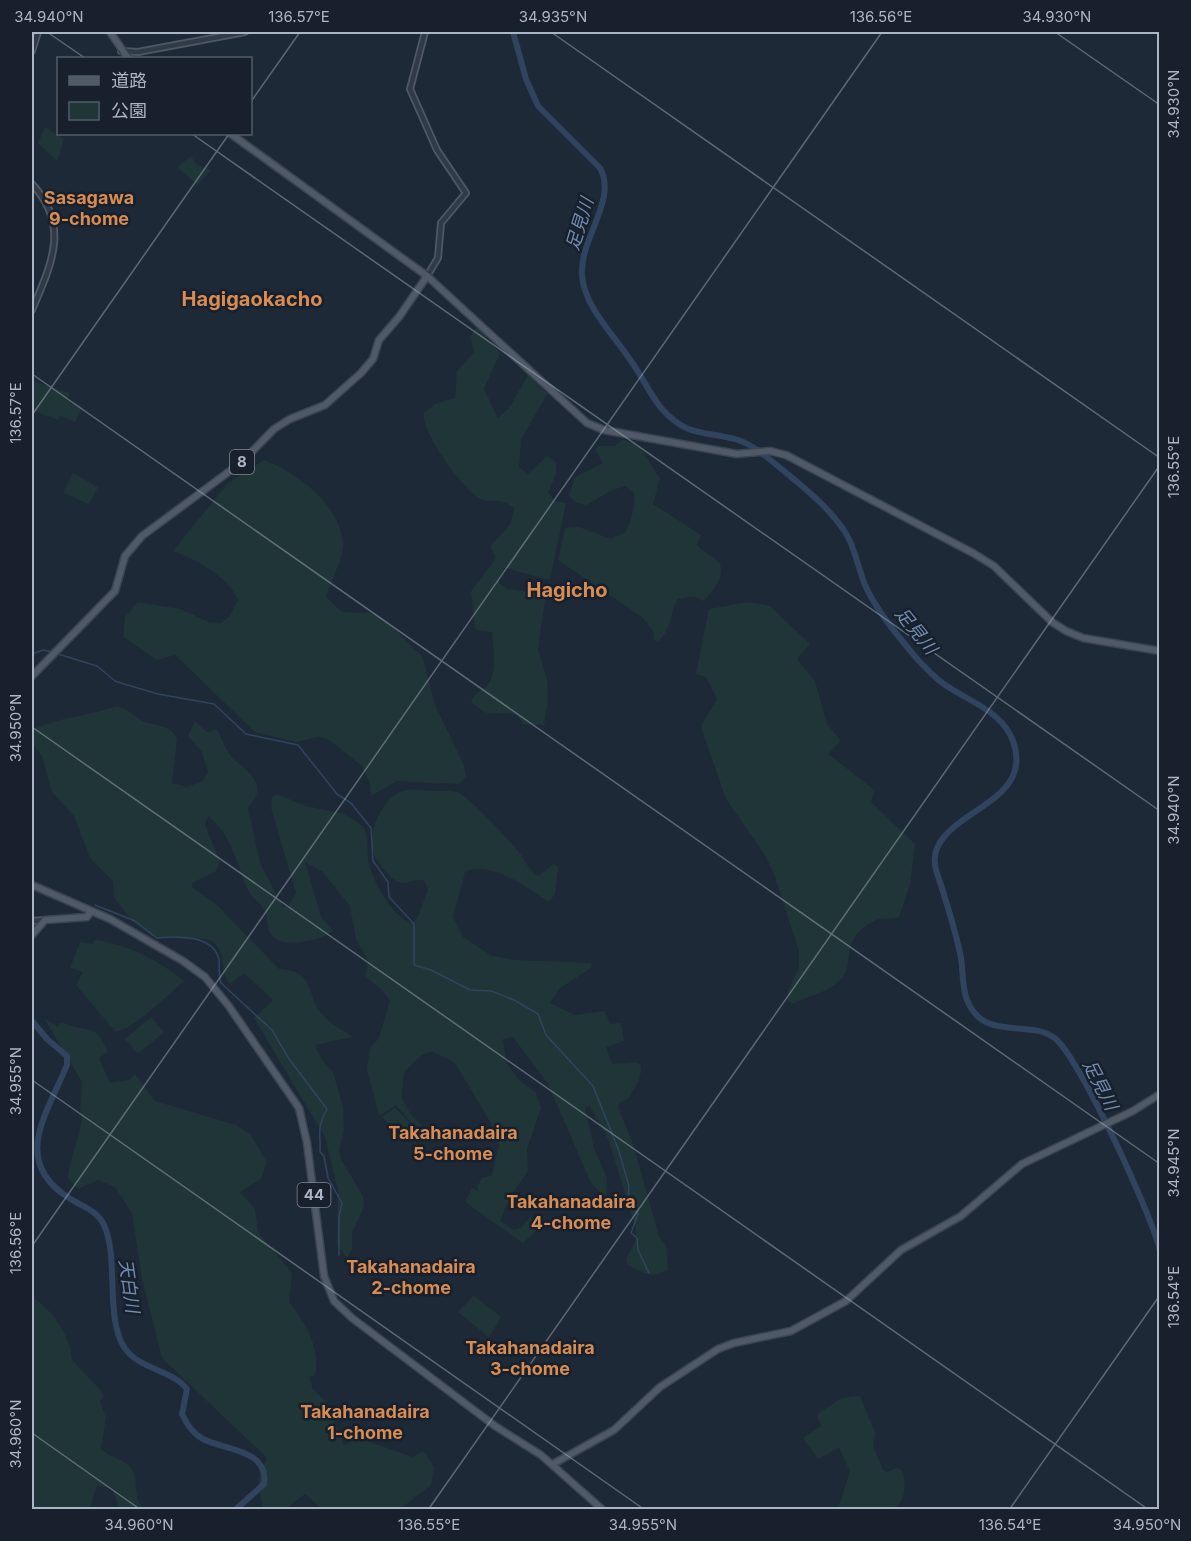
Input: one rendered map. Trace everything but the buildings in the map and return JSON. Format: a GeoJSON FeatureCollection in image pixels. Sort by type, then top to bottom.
{"type":"FeatureCollection","features":[{"type":"Feature","properties":{"kind":"main road"},"geometry":{"type":"LineString","coordinates":[[110,32],[127,57]]}},
{"type":"Feature","properties":{"kind":"main road"},"geometry":{"type":"LineString","coordinates":[[232,135],[427,276],[587,423],[604,430],[748,454],[776,452],[973,553],[994,566],[1052,622],[1066,631],[1083,638],[1160,651]]}},
{"type":"Feature","properties":{"kind":"main road","name":"8"},"geometry":{"type":"LineString","coordinates":[[32,676],[114,591],[125,556],[142,536],[237,465],[274,429],[290,419],[325,405],[361,373],[373,359],[379,340],[399,317],[427,276]]}},
{"type":"Feature","properties":{"kind":"main road","name":"44"},"geometry":{"type":"LineString","coordinates":[[32,885],[110,919],[199,972],[222,998],[290,1091],[303,1120],[324,1276],[339,1306],[495,1426],[553,1464],[603,1509]]}},
{"type":"Feature","properties":{"kind":"main road"},"geometry":{"type":"LineString","coordinates":[[32,935],[45,920],[87,917],[91,911]]}},
{"type":"Feature","properties":{"kind":"main road"},"geometry":{"type":"LineString","coordinates":[[553,1464],[614,1430],[660,1387],[718,1349],[734,1343],[791,1331],[846,1301],[901,1250],[962,1216],[1022,1164],[1109,1122],[1160,1094]]}},
{"type":"Feature","properties":{"kind":"street"},"geometry":{"type":"LineString","coordinates":[[32,51],[38,32]]}},
{"type":"Feature","properties":{"kind":"street"},"geometry":{"type":"LineString","coordinates":[[121,51],[138,52],[245,32]]}},
{"type":"Feature","properties":{"kind":"street"},"geometry":{"type":"LineString","coordinates":[[420,32],[421,44]]}},
{"type":"Feature","properties":{"kind":"street"},"geometry":{"type":"LineString","coordinates":[[425,32],[410,89],[437,150],[466,193],[441,223],[438,258],[427,276]]}},
{"type":"Feature","properties":{"kind":"street"},"geometry":{"type":"LineString","coordinates":[[32,184],[44,199],[50,213],[55,244],[53,259],[32,310]]}},
{"type":"Feature","properties":{"kind":"street"},"geometry":{"type":"LineString","coordinates":[[32,921],[45,920]]}},
{"type":"Feature","properties":{"kind":"green space"},"geometry":{"type":"Polygon","coordinates":[[[45,127],[64,139],[57,161],[38,143],[45,127]]]}},
{"type":"Feature","properties":{"kind":"green space"},"geometry":{"type":"Polygon","coordinates":[[[191,156],[196,164],[211,170],[197,185],[177,167],[191,156]]]}},
{"type":"Feature","properties":{"kind":"green space"},"geometry":{"type":"Polygon","coordinates":[[[477,327],[500,353],[484,389],[498,418],[510,407],[528,375],[547,394],[521,440],[519,467],[528,474],[547,456],[556,462],[556,474],[548,493],[555,501],[566,503],[550,580],[505,568],[499,577],[499,583],[508,589],[546,594],[538,649],[547,680],[548,699],[544,725],[523,724],[521,719],[513,714],[486,712],[471,702],[490,681],[494,657],[492,632],[479,631],[475,628],[471,591],[494,561],[495,556],[490,547],[511,523],[514,508],[504,502],[483,500],[463,483],[436,446],[425,422],[424,413],[435,404],[455,398],[457,371],[474,352],[470,337],[477,327]]]}},
{"type":"Feature","properties":{"kind":"green space"},"geometry":{"type":"Polygon","coordinates":[[[32,381],[70,393],[67,400],[83,407],[75,422],[60,416],[58,420],[32,410],[32,381]]]}},
{"type":"Feature","properties":{"kind":"green space"},"geometry":{"type":"Polygon","coordinates":[[[623,440],[636,445],[645,454],[660,478],[653,504],[701,535],[697,545],[717,561],[721,568],[720,578],[703,601],[694,596],[678,599],[667,629],[659,641],[654,640],[653,630],[642,617],[558,560],[565,528],[579,527],[611,539],[625,533],[632,513],[634,493],[625,486],[610,491],[587,505],[577,503],[569,496],[575,477],[603,463],[595,450],[598,446],[614,446],[623,440]]]}},
{"type":"Feature","properties":{"kind":"green space"},"geometry":{"type":"Polygon","coordinates":[[[264,460],[290,473],[315,492],[326,503],[340,529],[343,549],[326,597],[342,612],[375,613],[423,658],[435,705],[464,765],[466,777],[459,784],[397,781],[371,796],[370,784],[362,766],[328,739],[317,737],[296,742],[255,732],[175,655],[157,660],[123,637],[125,617],[138,602],[180,609],[209,622],[221,623],[229,617],[238,600],[234,592],[219,576],[201,564],[173,551],[227,484],[264,460]]]}},
{"type":"Feature","properties":{"kind":"green space"},"geometry":{"type":"Polygon","coordinates":[[[73,473],[98,487],[89,504],[63,493],[73,473]]]}},
{"type":"Feature","properties":{"kind":"green space"},"geometry":{"type":"Polygon","coordinates":[[[748,602],[770,606],[810,644],[797,659],[815,681],[827,724],[841,741],[828,754],[871,787],[874,792],[871,802],[915,844],[910,884],[899,917],[879,919],[864,928],[856,935],[852,943],[847,967],[839,981],[829,989],[793,1004],[788,1001],[788,991],[799,967],[799,951],[773,871],[763,852],[726,799],[702,730],[702,724],[717,699],[706,677],[696,674],[709,609],[748,602]]]}},
{"type":"Feature","properties":{"kind":"green space"},"geometry":{"type":"Polygon","coordinates":[[[117,706],[141,720],[171,730],[177,739],[172,783],[187,787],[203,781],[208,772],[202,752],[188,736],[195,721],[207,732],[217,729],[230,755],[249,772],[257,784],[255,799],[248,808],[260,863],[283,907],[288,907],[296,893],[271,808],[272,797],[276,794],[306,806],[344,814],[363,826],[367,838],[368,859],[378,887],[390,906],[405,920],[413,923],[418,917],[428,891],[425,881],[403,883],[395,880],[380,865],[372,847],[378,815],[388,801],[400,792],[413,789],[459,793],[498,829],[535,874],[538,876],[554,864],[558,867],[555,894],[549,902],[520,883],[498,873],[475,869],[465,872],[453,917],[463,937],[492,956],[514,960],[592,963],[591,968],[560,988],[550,1003],[575,1015],[605,1011],[610,1024],[621,1023],[624,1041],[606,1047],[612,1064],[635,1062],[640,1064],[641,1073],[636,1086],[629,1098],[620,1102],[618,1107],[633,1144],[659,1236],[666,1246],[668,1270],[652,1274],[628,1265],[626,1259],[636,1240],[636,1229],[609,1141],[590,1106],[585,1108],[594,1148],[607,1178],[606,1199],[591,1183],[548,1084],[513,1037],[503,1039],[506,1062],[518,1079],[536,1093],[541,1108],[527,1149],[528,1171],[512,1194],[500,1221],[514,1230],[521,1228],[530,1217],[541,1226],[523,1243],[465,1202],[472,1188],[478,1191],[477,1187],[482,1178],[492,1175],[499,1145],[489,1120],[455,1063],[432,1051],[422,1055],[406,1070],[403,1077],[402,1098],[411,1115],[422,1126],[418,1130],[396,1105],[379,1116],[367,1069],[370,1048],[379,1038],[390,1000],[365,976],[368,961],[356,939],[350,906],[323,872],[305,862],[321,917],[333,931],[305,941],[289,942],[276,939],[270,933],[263,908],[249,892],[229,842],[208,816],[205,825],[220,862],[216,871],[192,883],[193,888],[217,905],[279,969],[299,974],[308,984],[322,1014],[353,1037],[315,1045],[322,1060],[333,1072],[343,1107],[344,1130],[339,1151],[342,1161],[363,1196],[364,1207],[352,1232],[352,1249],[347,1258],[337,1245],[338,1190],[325,1137],[254,1018],[273,1000],[244,973],[230,984],[219,950],[212,941],[153,937],[132,921],[114,897],[113,881],[90,858],[74,816],[52,792],[42,756],[32,744],[34,729],[117,706]]]}},
{"type":"Feature","properties":{"kind":"green space"},"geometry":{"type":"Polygon","coordinates":[[[95,940],[142,954],[184,981],[140,1019],[122,1030],[115,1031],[76,985],[83,972],[70,968],[80,942],[93,944],[95,940]]]}},
{"type":"Feature","properties":{"kind":"green space"},"geometry":{"type":"Polygon","coordinates":[[[151,1017],[164,1032],[138,1054],[125,1039],[151,1017]]]}},
{"type":"Feature","properties":{"kind":"green space"},"geometry":{"type":"Polygon","coordinates":[[[44,1018],[58,1027],[60,1023],[66,1024],[92,1030],[98,1034],[108,1052],[99,1058],[110,1083],[128,1080],[135,1074],[155,1101],[236,1125],[250,1134],[267,1162],[261,1179],[240,1192],[255,1209],[258,1232],[292,1273],[289,1302],[306,1327],[316,1355],[315,1375],[309,1377],[313,1390],[325,1400],[344,1445],[358,1438],[413,1457],[423,1451],[434,1467],[431,1485],[400,1509],[322,1509],[305,1494],[286,1509],[263,1509],[258,1480],[267,1458],[162,1358],[142,1279],[132,1213],[115,1187],[98,1180],[78,1189],[68,1178],[82,1118],[80,1114],[82,1082],[44,1018]]]}},
{"type":"Feature","properties":{"kind":"green space"},"geometry":{"type":"Polygon","coordinates":[[[395,1108],[410,1123],[415,1133],[400,1142],[391,1126],[382,1117],[395,1108]]]}},
{"type":"Feature","properties":{"kind":"green space"},"geometry":{"type":"Polygon","coordinates":[[[474,1296],[501,1317],[489,1337],[458,1312],[474,1296]]]}},
{"type":"Feature","properties":{"kind":"green space"},"geometry":{"type":"Polygon","coordinates":[[[32,1297],[47,1309],[59,1324],[68,1341],[72,1360],[102,1392],[103,1397],[100,1402],[106,1417],[101,1448],[132,1469],[138,1500],[144,1509],[120,1509],[112,1489],[97,1485],[90,1509],[32,1509],[32,1297]]]}},
{"type":"Feature","properties":{"kind":"green space"},"geometry":{"type":"Polygon","coordinates":[[[860,1396],[875,1433],[873,1446],[883,1470],[887,1472],[897,1468],[902,1470],[904,1493],[899,1503],[890,1510],[824,1509],[838,1509],[850,1471],[839,1448],[818,1459],[803,1438],[821,1426],[817,1414],[842,1398],[860,1396]]]}},
{"type":"Feature","properties":{"kind":"waterway","name":"足見川"},"geometry":{"type":"LineString","coordinates":[[513,32],[526,79],[538,106],[600,168],[604,180],[604,193],[583,262],[584,288],[601,321],[635,367],[658,404],[672,419],[689,429],[744,442],[770,459],[815,497],[845,532],[870,595],[889,624],[918,660],[945,685],[995,716],[1008,731],[1013,741],[1017,761],[1013,777],[990,802],[946,834],[937,848],[935,857],[936,870],[959,948],[965,995],[974,1013],[984,1021],[995,1025],[1042,1032],[1053,1037],[1064,1049],[1096,1103],[1130,1173],[1160,1251]]}},
{"type":"Feature","properties":{"kind":"waterway"},"geometry":{"type":"LineString","coordinates":[[32,654],[43,650],[53,652]]}},
{"type":"Feature","properties":{"kind":"waterway"},"geometry":{"type":"LineString","coordinates":[[58,654],[97,666],[115,681],[124,684],[158,694],[214,704],[246,734],[298,745],[337,794],[351,803],[371,828],[373,861],[388,882],[389,897],[414,924],[414,965],[431,970],[470,990],[491,991],[514,1000],[538,1014],[546,1035],[593,1086],[619,1151],[629,1186],[628,1200],[638,1214],[631,1233],[637,1238],[638,1250],[649,1273]]}},
{"type":"Feature","properties":{"kind":"waterway"},"geometry":{"type":"LineString","coordinates":[[95,905],[135,921],[157,938],[183,937],[210,945],[219,960],[221,983],[272,1030],[289,1059],[327,1109],[320,1126],[320,1152],[324,1156],[328,1178],[342,1203],[339,1217],[339,1255]]}},
{"type":"Feature","properties":{"kind":"waterway"},"geometry":{"type":"LineString","coordinates":[[39,918],[79,914]]}},
{"type":"Feature","properties":{"kind":"waterway"},"geometry":{"type":"LineString","coordinates":[[32,926],[36,924]]}},
{"type":"Feature","properties":{"kind":"waterway","name":"天白川"},"geometry":{"type":"LineString","coordinates":[[32,1021],[47,1039],[67,1056],[67,1065],[39,1135],[37,1152],[41,1168],[51,1184],[93,1212],[104,1225],[111,1253],[115,1320],[124,1347],[130,1355],[173,1377],[187,1389],[182,1414],[196,1434],[212,1443],[243,1452],[260,1464],[264,1472],[264,1484],[235,1510]]}},
{"type":"Feature","properties":{"kind":"district","name":"Sasagawa 9-chome"},"geometry":{"type":"Point","coordinates":[89,208]}},
{"type":"Feature","properties":{"kind":"district","name":"Hagigaokacho"},"geometry":{"type":"Point","coordinates":[252,299]}},
{"type":"Feature","properties":{"kind":"district","name":"Hagicho"},"geometry":{"type":"Point","coordinates":[567,590]}},
{"type":"Feature","properties":{"kind":"district","name":"Takahanadaira 5-chome"},"geometry":{"type":"Point","coordinates":[453,1143]}},
{"type":"Feature","properties":{"kind":"district","name":"Takahanadaira 4-chome"},"geometry":{"type":"Point","coordinates":[571,1212]}},
{"type":"Feature","properties":{"kind":"district","name":"Takahanadaira 2-chome"},"geometry":{"type":"Point","coordinates":[411,1277]}},
{"type":"Feature","properties":{"kind":"district","name":"Takahanadaira 3-chome"},"geometry":{"type":"Point","coordinates":[530,1358]}},
{"type":"Feature","properties":{"kind":"district","name":"Takahanadaira 1-chome"},"geometry":{"type":"Point","coordinates":[365,1422]}}]}
